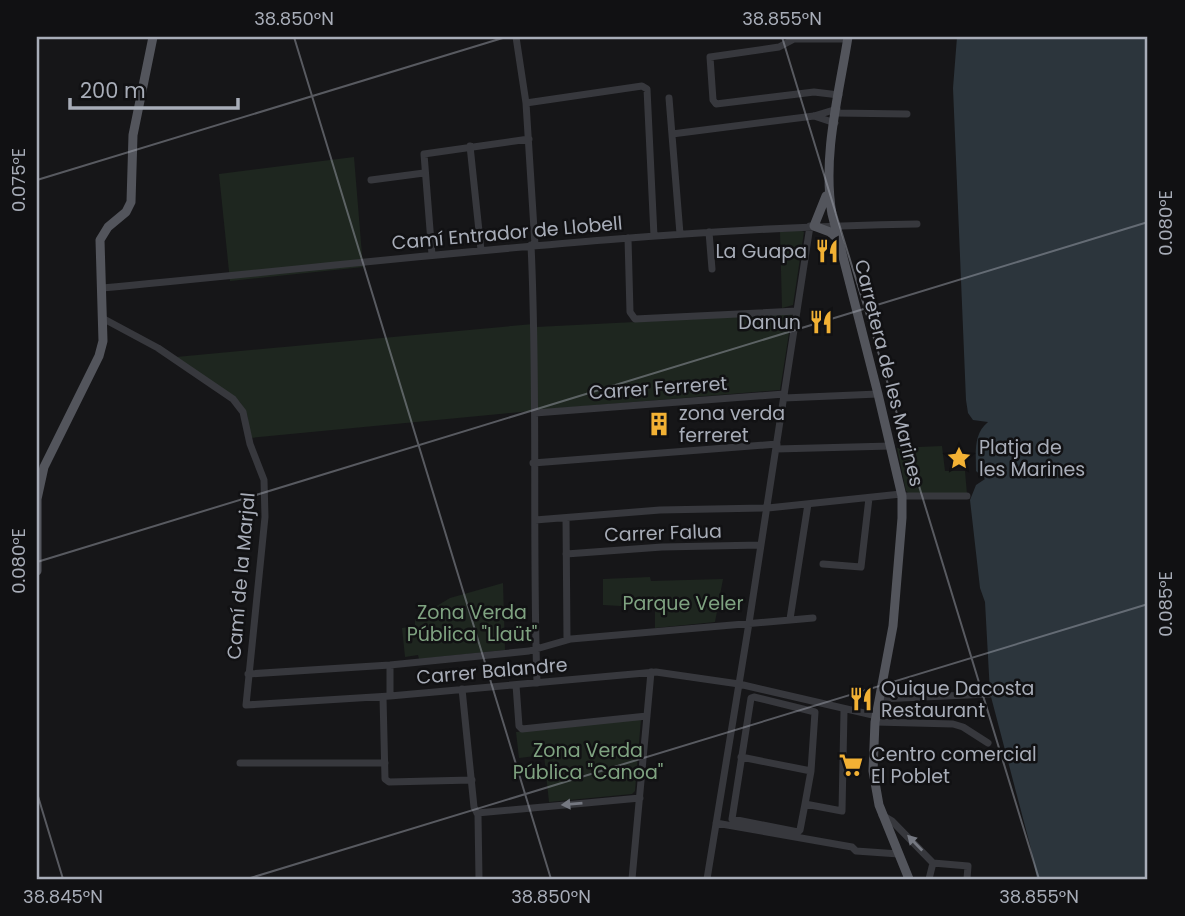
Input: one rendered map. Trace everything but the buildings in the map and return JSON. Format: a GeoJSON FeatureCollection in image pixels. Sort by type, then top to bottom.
{"type":"FeatureCollection","features":[{"type":"Feature","properties":{"kind":"main road"},"geometry":{"type":"LineString","coordinates":[[37,571],[37,499],[44,467],[99,356],[103,341],[100,240],[105,230],[126,212],[131,202],[133,135],[153,37]]}},
{"type":"Feature","properties":{"kind":"main road","name":"Carretera de les Marines"},"geometry":{"type":"LineString","coordinates":[[848,38],[828,186],[838,239],[901,495],[902,518],[893,626],[876,719],[873,777],[882,815],[909,879]]}},
{"type":"Feature","properties":{"kind":"main road"},"geometry":{"type":"LineString","coordinates":[[828,186],[825,204],[812,226],[830,232],[838,239]]}},
{"type":"Feature","properties":{"kind":"street"},"geometry":{"type":"LineString","coordinates":[[516,37],[529,139],[533,245],[537,682]]}},
{"type":"Feature","properties":{"kind":"street"},"geometry":{"type":"LineString","coordinates":[[839,95],[814,92],[716,104],[713,100],[710,57],[779,47],[794,39],[848,38]]}},
{"type":"Feature","properties":{"kind":"street"},"geometry":{"type":"LineString","coordinates":[[526,103],[642,86],[647,89],[654,236]]}},
{"type":"Feature","properties":{"kind":"street"},"geometry":{"type":"LineString","coordinates":[[669,98],[680,234]]}},
{"type":"Feature","properties":{"kind":"street"},"geometry":{"type":"LineString","coordinates":[[672,134],[814,116],[907,114]]}},
{"type":"Feature","properties":{"kind":"street"},"geometry":{"type":"LineString","coordinates":[[814,116],[836,115]]}},
{"type":"Feature","properties":{"kind":"street"},"geometry":{"type":"LineString","coordinates":[[432,255],[423,157],[426,152],[529,139]]}},
{"type":"Feature","properties":{"kind":"street"},"geometry":{"type":"LineString","coordinates":[[470,146],[481,250]]}},
{"type":"Feature","properties":{"kind":"street"},"geometry":{"type":"LineString","coordinates":[[371,180],[424,173]]}},
{"type":"Feature","properties":{"kind":"street","name":"Camí Entrador de Llobell"},"geometry":{"type":"LineString","coordinates":[[102,288],[628,237],[812,226],[917,224]]}},
{"type":"Feature","properties":{"kind":"street"},"geometry":{"type":"LineString","coordinates":[[707,879],[812,226]]}},
{"type":"Feature","properties":{"kind":"street"},"geometry":{"type":"LineString","coordinates":[[709,232],[712,269]]}},
{"type":"Feature","properties":{"kind":"street"},"geometry":{"type":"LineString","coordinates":[[628,237],[630,313],[635,318],[797,311]]}},
{"type":"Feature","properties":{"kind":"street","name":"Camí de la Marjal"},"geometry":{"type":"LineString","coordinates":[[104,319],[158,348],[233,399],[242,409],[250,444],[264,480],[265,517],[246,705]]}},
{"type":"Feature","properties":{"kind":"street","name":"Carrer Ferreret"},"geometry":{"type":"LineString","coordinates":[[535,413],[784,396],[878,394]]}},
{"type":"Feature","properties":{"kind":"street"},"geometry":{"type":"LineString","coordinates":[[533,463],[777,446],[891,446]]}},
{"type":"Feature","properties":{"kind":"street"},"geometry":{"type":"LineString","coordinates":[[535,520],[660,510],[768,508],[901,495],[967,495]]}},
{"type":"Feature","properties":{"kind":"street"},"geometry":{"type":"LineString","coordinates":[[823,564],[861,567],[869,498]]}},
{"type":"Feature","properties":{"kind":"street"},"geometry":{"type":"LineString","coordinates":[[790,619],[808,504]]}},
{"type":"Feature","properties":{"kind":"street"},"geometry":{"type":"LineString","coordinates":[[566,518],[567,640]]}},
{"type":"Feature","properties":{"kind":"street","name":"Carrer Falua"},"geometry":{"type":"LineString","coordinates":[[566,554],[662,547],[761,545]]}},
{"type":"Feature","properties":{"kind":"street"},"geometry":{"type":"LineString","coordinates":[[248,674],[390,666],[536,649],[567,640],[813,618]]}},
{"type":"Feature","properties":{"kind":"street"},"geometry":{"type":"LineString","coordinates":[[390,666],[385,779],[388,782],[472,779]]}},
{"type":"Feature","properties":{"kind":"street"},"geometry":{"type":"LineString","coordinates":[[632,879],[651,672]]}},
{"type":"Feature","properties":{"kind":"street","name":"Carrer Balandre"},"geometry":{"type":"LineString","coordinates":[[246,705],[387,696],[651,672],[739,684],[876,719],[953,724],[963,727],[988,743]]}},
{"type":"Feature","properties":{"kind":"street"},"geometry":{"type":"LineString","coordinates":[[516,685],[519,726],[522,729],[647,716]]}},
{"type":"Feature","properties":{"kind":"street"},"geometry":{"type":"LineString","coordinates":[[462,689],[474,807],[477,813],[479,879]]}},
{"type":"Feature","properties":{"kind":"street"},"geometry":{"type":"LineString","coordinates":[[880,699],[989,695]]}},
{"type":"Feature","properties":{"kind":"street"},"geometry":{"type":"LineString","coordinates":[[751,698],[814,711],[811,771],[798,832],[731,818],[741,757],[751,698]]}},
{"type":"Feature","properties":{"kind":"street"},"geometry":{"type":"LineString","coordinates":[[805,804],[842,811],[844,711]]}},
{"type":"Feature","properties":{"kind":"street"},"geometry":{"type":"LineString","coordinates":[[741,757],[811,771]]}},
{"type":"Feature","properties":{"kind":"street"},"geometry":{"type":"LineString","coordinates":[[240,763],[385,763]]}},
{"type":"Feature","properties":{"kind":"street"},"geometry":{"type":"LineString","coordinates":[[477,813],[640,797]]}},
{"type":"Feature","properties":{"kind":"street"},"geometry":{"type":"LineString","coordinates":[[882,815],[892,821],[933,863],[968,866],[967,879]]}},
{"type":"Feature","properties":{"kind":"street"},"geometry":{"type":"LineString","coordinates":[[716,823],[852,847],[856,851],[899,854]]}},
{"type":"Feature","properties":{"kind":"street"},"geometry":{"type":"LineString","coordinates":[[929,879],[933,863]]}},
{"type":"Feature","properties":{"kind":"green space"},"geometry":{"type":"Polygon","coordinates":[[[354,157],[363,267],[230,281],[219,174],[354,157]]]}},
{"type":"Feature","properties":{"kind":"green space"},"geometry":{"type":"Polygon","coordinates":[[[780,232],[804,232],[793,305],[782,308],[780,232]]]}},
{"type":"Feature","properties":{"kind":"green space"},"geometry":{"type":"Polygon","coordinates":[[[792,314],[780,390],[537,410],[536,327],[792,314]]]}},
{"type":"Feature","properties":{"kind":"green space"},"geometry":{"type":"Polygon","coordinates":[[[533,324],[531,411],[250,438],[247,414],[240,402],[176,357],[533,324]]]}},
{"type":"Feature","properties":{"kind":"green space"},"geometry":{"type":"Polygon","coordinates":[[[942,446],[945,471],[965,471],[967,494],[911,495],[906,491],[897,448],[942,446]]]}},
{"type":"Feature","properties":{"kind":"green space","name":"Parque Veler"},"geometry":{"type":"Polygon","coordinates":[[[650,577],[651,581],[723,579],[715,622],[655,628],[655,608],[603,605],[603,579],[650,577]]]}},
{"type":"Feature","properties":{"kind":"green space","name":"Zona Verda Pública \"Llaüt\""},"geometry":{"type":"Polygon","coordinates":[[[503,583],[505,650],[419,659],[418,655],[405,657],[402,628],[415,626],[415,619],[450,598],[503,583]]]}},
{"type":"Feature","properties":{"kind":"green space","name":"Zona Verda Pública \"Canoa\""},"geometry":{"type":"Polygon","coordinates":[[[641,719],[635,791],[632,794],[549,802],[544,755],[519,758],[516,732],[641,719]]]}},
{"type":"Feature","properties":{"kind":"shaded area"},"geometry":{"type":"Polygon","coordinates":[[[957,37],[1148,37],[1148,879],[1037,879],[990,693],[985,602],[980,588],[970,500],[976,485],[985,479],[976,471],[976,451],[980,432],[988,422],[973,420],[968,413],[966,400],[953,88],[957,37]]]}},
{"type":"Feature","properties":{"kind":"place","name":"La Guapa"},"geometry":{"type":"Point","coordinates":[827,251]}},
{"type":"Feature","properties":{"kind":"place","name":"Danun"},"geometry":{"type":"Point","coordinates":[821,322]}},
{"type":"Feature","properties":{"kind":"place","name":"zona verda ferreret"},"geometry":{"type":"Point","coordinates":[659,424]}},
{"type":"Feature","properties":{"kind":"place","name":"Platja de les Marines"},"geometry":{"type":"Point","coordinates":[959,458]}},
{"type":"Feature","properties":{"kind":"place","name":"Quique Dacosta Restaurant"},"geometry":{"type":"Point","coordinates":[861,699]}},
{"type":"Feature","properties":{"kind":"place","name":"Centro comercial El Poblet"},"geometry":{"type":"Point","coordinates":[851,765]}}]}
